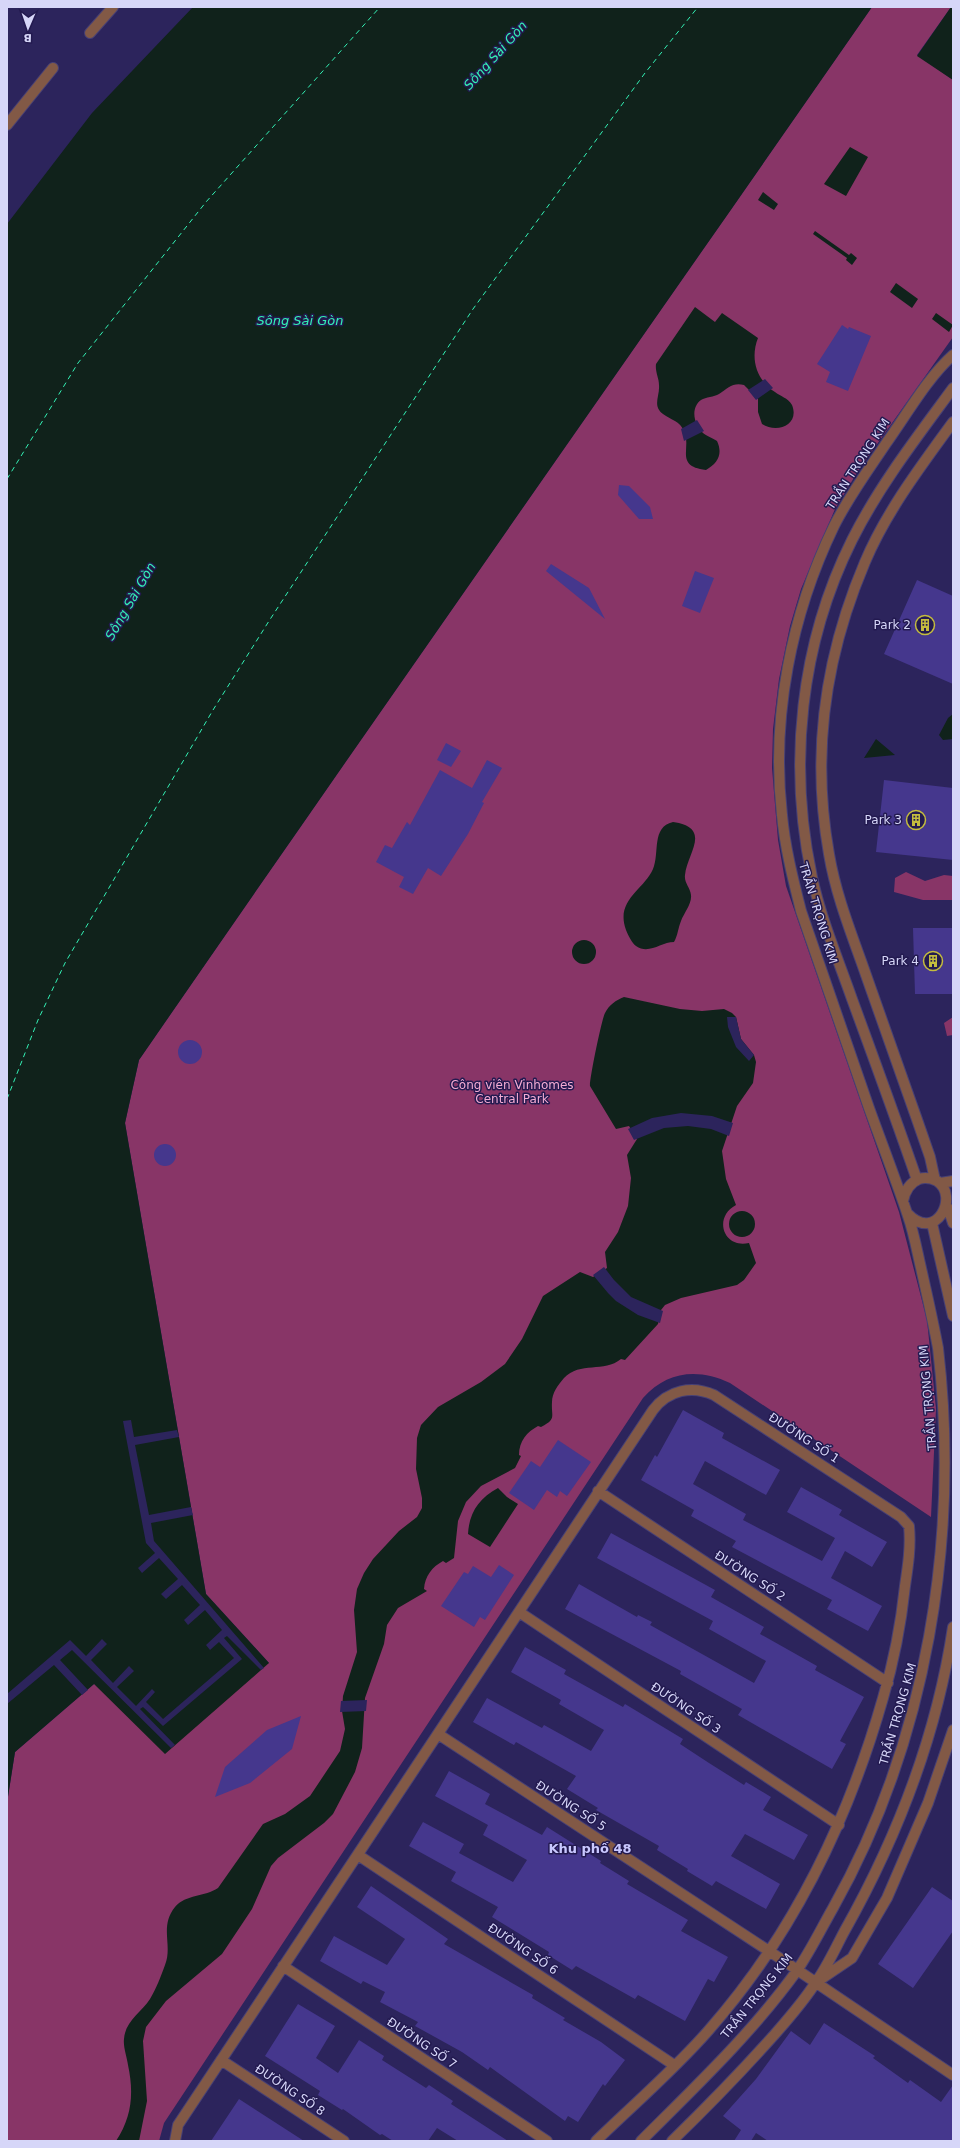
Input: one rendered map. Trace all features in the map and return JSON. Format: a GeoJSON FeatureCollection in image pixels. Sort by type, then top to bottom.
{"type":"FeatureCollection","features":[{"type":"Feature","properties":{"kind":"street"},"geometry":{"type":"LineString","coordinates":[[90,33],[113,7]]}},
{"type":"Feature","properties":{"kind":"street"},"geometry":{"type":"LineString","coordinates":[[7,125],[10,113],[53,68]]}},
{"type":"Feature","properties":{"kind":"street","name":"TRẦN TRỌNG KIM"},"geometry":{"type":"LineString","coordinates":[[641,2141],[724,2058],[798,1970],[852,1875],[896,1770],[922,1683],[938,1596],[946,1505],[946,1452],[938,1349],[908,1214],[801,911],[788,859],[782,815],[779,768],[780,734],[784,694],[794,637],[809,586],[834,526],[857,486],[896,429],[943,363],[953,355]]}},
{"type":"Feature","properties":{"kind":"street","name":"TRẦN TRỌNG KIM"},"geometry":{"type":"LineString","coordinates":[[917,1180],[826,925],[814,885],[800,792],[800,751],[805,699],[812,653],[824,612],[851,541],[888,477],[953,388]]}},
{"type":"Feature","properties":{"kind":"street","name":"TRẦN TRỌNG KIM"},"geometry":{"type":"LineString","coordinates":[[953,422],[885,522],[865,561],[842,623],[832,658],[823,720],[822,765],[822,792],[829,854],[840,904],[938,1181],[948,1195],[953,1223]]}},
{"type":"Feature","properties":{"kind":"street"},"geometry":{"type":"LineString","coordinates":[[903,1201],[907,1188],[917,1180],[929,1178],[938,1181],[953,1181]]}},
{"type":"Feature","properties":{"kind":"street"},"geometry":{"type":"LineString","coordinates":[[908,1214],[918,1222],[932,1223],[942,1217],[950,1204]]}},
{"type":"Feature","properties":{"kind":"street"},"geometry":{"type":"LineString","coordinates":[[932,1223],[953,1316]]}},
{"type":"Feature","properties":{"kind":"street","name":"ĐƯỜNG SỐ 1"},"geometry":{"type":"LineString","coordinates":[[598,1492],[658,1403],[679,1391],[703,1390],[714,1395],[901,1517],[909,1526],[910,1547],[899,1635],[888,1683]]}},
{"type":"Feature","properties":{"kind":"street"},"geometry":{"type":"LineString","coordinates":[[175,2141],[178,2125],[598,1492]]}},
{"type":"Feature","properties":{"kind":"street","name":"ĐƯỜNG SỐ 2"},"geometry":{"type":"LineString","coordinates":[[598,1492],[888,1683]]}},
{"type":"Feature","properties":{"kind":"street","name":"ĐƯỜNG SỐ 3"},"geometry":{"type":"LineString","coordinates":[[519,1612],[839,1825]]}},
{"type":"Feature","properties":{"kind":"street"},"geometry":{"type":"LineString","coordinates":[[672,2141],[740,2074],[816,1982],[860,1905],[896,1827],[929,1735],[943,1682],[953,1627]]}},
{"type":"Feature","properties":{"kind":"street"},"geometry":{"type":"LineString","coordinates":[[596,2141],[708,2032],[770,1952],[829,1848],[870,1745],[888,1683]]}},
{"type":"Feature","properties":{"kind":"street"},"geometry":{"type":"LineString","coordinates":[[816,1982],[852,1958],[887,1898],[928,1803],[953,1730]]}},
{"type":"Feature","properties":{"kind":"street","name":"ĐƯỜNG SỐ 5"},"geometry":{"type":"LineString","coordinates":[[438,1734],[798,1970],[953,2075]]}},
{"type":"Feature","properties":{"kind":"street","name":"ĐƯỜNG SỐ 6"},"geometry":{"type":"LineString","coordinates":[[358,1855],[674,2066]]}},
{"type":"Feature","properties":{"kind":"street","name":"ĐƯỜNG SỐ 7"},"geometry":{"type":"LineString","coordinates":[[283,1966],[547,2141]]}},
{"type":"Feature","properties":{"kind":"street","name":"ĐƯỜNG SỐ 8"},"geometry":{"type":"LineString","coordinates":[[221,2060],[344,2141]]}},
{"type":"Feature","properties":{"kind":"green space","name":"Công viên Vinhomes Central Park"},"geometry":{"type":"Polygon","coordinates":[[[872,7],[951,7],[917,55],[953,80],[953,337],[858,471],[835,509],[801,589],[790,626],[779,679],[773,729],[772,768],[778,840],[786,886],[899,1212],[927,1320],[936,1409],[931,1517],[730,1383],[718,1378],[695,1374],[673,1377],[662,1382],[643,1398],[164,2123],[159,2141],[7,2141],[7,1803],[15,1752],[94,1684],[269,1663],[206,1594],[125,1123],[139,1060],[872,7]]]}},
{"type":"Feature","properties":{"kind":"green space"},"geometry":{"type":"Polygon","coordinates":[[[906,872],[925,881],[944,875],[953,876],[953,900],[923,900],[894,892],[895,878],[906,872]]]}},
{"type":"Feature","properties":{"kind":"green space"},"geometry":{"type":"Polygon","coordinates":[[[953,1017],[953,1035],[947,1036],[944,1023],[953,1017]]]}},
{"type":"Feature","properties":{"kind":"water","name":"Sông Sài Gòn"},"geometry":{"type":"Polygon","coordinates":[[[193,7],[872,7],[139,1060],[125,1123],[206,1594],[269,1663],[165,1754],[94,1684],[15,1752],[7,1803],[7,224],[92,113],[193,7]]]}},
{"type":"Feature","properties":{"kind":"water"},"geometry":{"type":"Polygon","coordinates":[[[951,7],[953,7],[953,80],[917,56],[951,7]]]}},
{"type":"Feature","properties":{"kind":"water"},"geometry":{"type":"Polygon","coordinates":[[[850,147],[868,157],[846,196],[824,184],[850,147]]]}},
{"type":"Feature","properties":{"kind":"water"},"geometry":{"type":"Polygon","coordinates":[[[763,192],[778,204],[774,210],[758,200],[763,192]]]}},
{"type":"Feature","properties":{"kind":"water"},"geometry":{"type":"Polygon","coordinates":[[[815,231],[849,255],[851,253],[857,258],[852,265],[846,260],[847,258],[813,234],[815,231]]]}},
{"type":"Feature","properties":{"kind":"water"},"geometry":{"type":"Polygon","coordinates":[[[896,283],[918,299],[912,308],[890,292],[896,283]]]}},
{"type":"Feature","properties":{"kind":"water"},"geometry":{"type":"Polygon","coordinates":[[[695,307],[715,322],[722,313],[758,338],[755,361],[759,375],[768,387],[792,405],[794,412],[793,418],[786,426],[774,428],[762,424],[758,412],[758,399],[744,385],[740,384],[734,385],[717,395],[701,400],[695,407],[694,412],[697,426],[703,433],[717,441],[720,450],[718,458],[714,464],[706,470],[690,465],[686,455],[686,437],[684,431],[678,423],[660,411],[657,404],[659,385],[656,364],[695,307]]]}},
{"type":"Feature","properties":{"kind":"water"},"geometry":{"type":"Polygon","coordinates":[[[936,313],[953,325],[949,332],[932,319],[936,313]]]}},
{"type":"Feature","properties":{"kind":"water"},"geometry":{"type":"Polygon","coordinates":[[[953,714],[953,739],[943,740],[939,735],[948,718],[953,714]]]}},
{"type":"Feature","properties":{"kind":"water"},"geometry":{"type":"Polygon","coordinates":[[[876,739],[895,755],[864,758],[876,739]]]}},
{"type":"Feature","properties":{"kind":"water"},"geometry":{"type":"Polygon","coordinates":[[[673,822],[685,825],[692,830],[695,836],[693,850],[685,875],[685,880],[691,895],[690,902],[681,921],[674,942],[650,949],[641,948],[636,946],[630,939],[626,930],[624,911],[627,903],[653,869],[657,841],[662,829],[666,825],[673,822]]]}},
{"type":"Feature","properties":{"kind":"water"},"geometry":{"type":"Polygon","coordinates":[[[584,940],[593,943],[596,952],[593,961],[584,964],[575,961],[572,952],[575,943],[584,940]]]}},
{"type":"Feature","properties":{"kind":"water"},"geometry":{"type":"Polygon","coordinates":[[[624,997],[680,1009],[702,1011],[724,1009],[736,1017],[741,1039],[754,1055],[756,1062],[753,1083],[737,1106],[722,1151],[726,1179],[736,1205],[729,1210],[723,1224],[727,1237],[740,1244],[749,1243],[756,1263],[744,1280],[737,1285],[681,1298],[665,1305],[661,1310],[658,1324],[625,1360],[621,1359],[607,1365],[585,1368],[570,1373],[564,1378],[554,1392],[551,1420],[541,1427],[538,1426],[534,1428],[522,1441],[519,1450],[519,1455],[521,1456],[515,1468],[481,1486],[466,1502],[458,1521],[454,1558],[446,1563],[443,1561],[432,1569],[425,1584],[424,1589],[427,1591],[398,1608],[387,1625],[384,1644],[365,1698],[362,1748],[355,1772],[333,1814],[324,1823],[278,1858],[271,1866],[252,1909],[222,1954],[166,2001],[146,2027],[143,2041],[147,2101],[139,2141],[116,2141],[128,2114],[131,2095],[130,2075],[124,2045],[125,2033],[127,2027],[147,2004],[162,1974],[167,1958],[167,1929],[170,1914],[179,1903],[218,1888],[263,1824],[285,1814],[310,1796],[340,1751],[345,1729],[342,1711],[343,1696],[357,1652],[354,1610],[357,1589],[364,1573],[373,1559],[399,1531],[417,1517],[422,1508],[422,1498],[416,1469],[417,1438],[421,1425],[438,1407],[481,1382],[505,1364],[522,1339],[543,1296],[580,1272],[593,1277],[607,1268],[605,1252],[618,1232],[628,1206],[631,1178],[627,1155],[637,1139],[629,1126],[616,1129],[590,1086],[590,1082],[603,1017],[613,1003],[624,997]]]}},
{"type":"Feature","properties":{"kind":"water"},"geometry":{"type":"Polygon","coordinates":[[[742,1211],[751,1215],[755,1224],[751,1233],[742,1237],[733,1233],[729,1224],[733,1215],[742,1211]]]}},
{"type":"Feature","properties":{"kind":"water"},"geometry":{"type":"Polygon","coordinates":[[[498,1488],[507,1497],[518,1504],[490,1547],[468,1534],[469,1526],[470,1519],[480,1501],[498,1488]]]}},
{"type":"Feature","properties":{"kind":"pier"},"geometry":{"type":"Polygon","coordinates":[[[765,379],[773,388],[756,400],[748,390],[765,379]]]}},
{"type":"Feature","properties":{"kind":"pier"},"geometry":{"type":"Polygon","coordinates":[[[697,420],[704,431],[684,441],[681,429],[697,420]]]}},
{"type":"Feature","properties":{"kind":"pier"},"geometry":{"type":"Polygon","coordinates":[[[727,1017],[736,1017],[741,1039],[754,1055],[749,1061],[736,1047],[728,1027],[727,1017]]]}},
{"type":"Feature","properties":{"kind":"pier"},"geometry":{"type":"Polygon","coordinates":[[[681,1113],[712,1116],[733,1123],[729,1136],[711,1129],[688,1126],[664,1128],[634,1140],[628,1129],[652,1118],[681,1113]]]}},
{"type":"Feature","properties":{"kind":"pier"},"geometry":{"type":"Polygon","coordinates":[[[604,1267],[614,1280],[631,1297],[663,1311],[660,1323],[638,1315],[616,1301],[608,1293],[593,1275],[604,1267]]]}},
{"type":"Feature","properties":{"kind":"pier"},"geometry":{"type":"Polygon","coordinates":[[[131,1420],[134,1437],[177,1430],[179,1437],[135,1445],[149,1515],[191,1507],[193,1515],[151,1523],[154,1541],[264,1668],[261,1670],[227,1636],[224,1638],[242,1659],[163,1726],[143,1707],[140,1709],[175,1745],[171,1748],[72,1650],[60,1660],[88,1690],[82,1695],[54,1665],[7,1704],[7,1694],[70,1640],[86,1656],[102,1639],[107,1644],[91,1660],[113,1683],[129,1666],[134,1671],[117,1687],[136,1706],[152,1689],[155,1692],[146,1702],[163,1719],[234,1658],[219,1642],[210,1650],[206,1645],[222,1630],[205,1610],[188,1625],[184,1620],[200,1605],[182,1585],[166,1599],[161,1594],[178,1579],[159,1558],[142,1573],[138,1568],[155,1553],[146,1543],[123,1421],[131,1420]]]}},
{"type":"Feature","properties":{"kind":"pier"},"geometry":{"type":"Polygon","coordinates":[[[367,1700],[366,1711],[340,1712],[341,1701],[367,1700]]]}},
{"type":"Feature","properties":{"kind":"building"},"geometry":{"type":"Polygon","coordinates":[[[842,325],[848,329],[849,327],[871,336],[848,391],[826,382],[830,372],[817,364],[842,325]]]}},
{"type":"Feature","properties":{"kind":"building"},"geometry":{"type":"Polygon","coordinates":[[[619,485],[629,486],[650,507],[653,519],[639,519],[618,495],[619,485]]]}},
{"type":"Feature","properties":{"kind":"building"},"geometry":{"type":"Polygon","coordinates":[[[551,564],[589,588],[605,619],[546,571],[551,564]]]}},
{"type":"Feature","properties":{"kind":"building"},"geometry":{"type":"Polygon","coordinates":[[[695,571],[714,578],[700,613],[682,606],[695,571]]]}},
{"type":"Feature","properties":{"kind":"building","name":"Park 2"},"geometry":{"type":"Polygon","coordinates":[[[917,580],[953,596],[953,684],[884,654],[917,580]]]}},
{"type":"Feature","properties":{"kind":"building"},"geometry":{"type":"Polygon","coordinates":[[[446,743],[461,751],[451,767],[437,760],[446,743]]]}},
{"type":"Feature","properties":{"kind":"building"},"geometry":{"type":"Polygon","coordinates":[[[487,760],[502,768],[482,802],[484,803],[468,834],[441,876],[428,868],[413,894],[399,887],[404,877],[376,862],[385,845],[392,848],[407,822],[410,825],[440,770],[472,788],[487,760]]]}},
{"type":"Feature","properties":{"kind":"building","name":"Park 3"},"geometry":{"type":"Polygon","coordinates":[[[884,780],[953,788],[953,860],[876,852],[884,780]]]}},
{"type":"Feature","properties":{"kind":"building","name":"Park 4"},"geometry":{"type":"Polygon","coordinates":[[[913,928],[953,928],[953,994],[915,994],[913,928]]]}},
{"type":"Feature","properties":{"kind":"building"},"geometry":{"type":"Polygon","coordinates":[[[185,1040],[195,1040],[202,1047],[202,1057],[195,1064],[185,1064],[178,1057],[178,1047],[185,1040]]]}},
{"type":"Feature","properties":{"kind":"building"},"geometry":{"type":"Polygon","coordinates":[[[165,1144],[173,1147],[176,1155],[173,1163],[165,1166],[157,1163],[154,1155],[157,1147],[165,1144]]]}},
{"type":"Feature","properties":{"kind":"building"},"geometry":{"type":"Polygon","coordinates":[[[683,1410],[724,1433],[722,1438],[780,1470],[766,1495],[705,1461],[693,1484],[746,1514],[743,1520],[822,1561],[835,1538],[787,1512],[801,1487],[842,1510],[839,1515],[887,1542],[872,1567],[845,1551],[831,1578],[882,1606],[868,1631],[827,1609],[832,1600],[732,1547],[736,1541],[691,1516],[694,1510],[641,1480],[655,1455],[657,1457],[683,1410]]]}},
{"type":"Feature","properties":{"kind":"building"},"geometry":{"type":"Polygon","coordinates":[[[558,1440],[591,1462],[567,1496],[560,1491],[557,1497],[547,1490],[534,1510],[509,1493],[531,1461],[540,1467],[558,1440]]]}},
{"type":"Feature","properties":{"kind":"building"},"geometry":{"type":"Polygon","coordinates":[[[611,1533],[715,1590],[711,1597],[764,1627],[760,1634],[817,1666],[815,1670],[864,1697],[840,1741],[846,1744],[832,1769],[738,1715],[742,1709],[680,1674],[681,1671],[565,1609],[579,1584],[637,1617],[638,1615],[652,1622],[650,1625],[754,1683],[766,1661],[709,1629],[713,1621],[597,1558],[611,1533]]]}},
{"type":"Feature","properties":{"kind":"building"},"geometry":{"type":"Polygon","coordinates":[[[499,1565],[514,1575],[485,1620],[480,1617],[474,1627],[441,1606],[464,1572],[468,1574],[473,1566],[491,1577],[499,1565]]]}},
{"type":"Feature","properties":{"kind":"building"},"geometry":{"type":"Polygon","coordinates":[[[525,1647],[566,1670],[564,1674],[623,1707],[625,1704],[683,1739],[680,1744],[744,1785],[746,1782],[771,1797],[763,1810],[808,1835],[794,1860],[745,1834],[731,1856],[780,1884],[766,1909],[716,1881],[712,1886],[687,1871],[688,1869],[657,1850],[659,1846],[596,1810],[598,1808],[567,1789],[576,1776],[516,1742],[514,1745],[473,1722],[487,1698],[542,1728],[544,1725],[591,1751],[604,1730],[559,1704],[561,1700],[511,1672],[525,1647]]]}},
{"type":"Feature","properties":{"kind":"building"},"geometry":{"type":"Polygon","coordinates":[[[301,1716],[292,1749],[250,1783],[215,1797],[225,1767],[267,1730],[301,1716]]]}},
{"type":"Feature","properties":{"kind":"building"},"geometry":{"type":"Polygon","coordinates":[[[449,1771],[490,1794],[485,1804],[542,1835],[547,1827],[601,1861],[600,1863],[629,1881],[627,1884],[688,1920],[681,1931],[728,1957],[714,1982],[708,1979],[685,2021],[638,1995],[635,1999],[576,1966],[572,1970],[548,1955],[549,1952],[492,1917],[498,1907],[451,1881],[456,1872],[409,1846],[423,1822],[464,1844],[459,1853],[513,1882],[527,1860],[483,1835],[488,1825],[435,1796],[449,1771]]]}},
{"type":"Feature","properties":{"kind":"building"},"geometry":{"type":"Polygon","coordinates":[[[371,1886],[448,1939],[444,1944],[533,1995],[532,1998],[565,2018],[563,2020],[601,2042],[625,2060],[605,2086],[603,2084],[578,2122],[568,2116],[565,2121],[490,2067],[488,2070],[462,2052],[415,2026],[418,2022],[380,2002],[385,1992],[363,1981],[361,1984],[320,1961],[334,1936],[387,1965],[405,1939],[357,1907],[371,1886]]]}},
{"type":"Feature","properties":{"kind":"building"},"geometry":{"type":"Polygon","coordinates":[[[932,1887],[953,1901],[953,1931],[913,1988],[878,1964],[932,1887]]]}},
{"type":"Feature","properties":{"kind":"building"},"geometry":{"type":"Polygon","coordinates":[[[298,2004],[335,2026],[316,2058],[338,2073],[359,2040],[384,2056],[382,2060],[426,2088],[429,2085],[453,2101],[451,2104],[508,2141],[458,2141],[437,2128],[428,2141],[393,2141],[382,2134],[380,2135],[343,2109],[342,2110],[318,2095],[320,2091],[265,2056],[298,2004]]]}},
{"type":"Feature","properties":{"kind":"building"},"geometry":{"type":"Polygon","coordinates":[[[824,2023],[875,2056],[873,2058],[908,2083],[910,2080],[941,2102],[953,2085],[953,2141],[768,2141],[756,2133],[751,2141],[734,2141],[741,2130],[723,2116],[756,2079],[791,2031],[810,2045],[824,2023]]]}},
{"type":"Feature","properties":{"kind":"building"},"geometry":{"type":"Polygon","coordinates":[[[239,2099],[304,2141],[211,2141],[239,2099]]]}},
{"type":"Feature","properties":{"kind":"ferry route"},"geometry":{"type":"LineString","coordinates":[[7,479],[78,363],[206,202],[380,7]]}},
{"type":"Feature","properties":{"kind":"ferry route"},"geometry":{"type":"LineString","coordinates":[[7,1099],[38,1020],[65,963],[213,710],[269,621],[473,309],[645,73],[698,7]]}},
{"type":"Feature","properties":{"kind":"place","name":"Park 2"},"geometry":{"type":"Point","coordinates":[925,625]}},
{"type":"Feature","properties":{"kind":"place","name":"Park 3"},"geometry":{"type":"Point","coordinates":[916,820]}},
{"type":"Feature","properties":{"kind":"place","name":"Park 4"},"geometry":{"type":"Point","coordinates":[933,961]}},
{"type":"Feature","properties":{"kind":"district","name":"Khu phố 48"},"geometry":{"type":"Point","coordinates":[590,1848]}}]}
